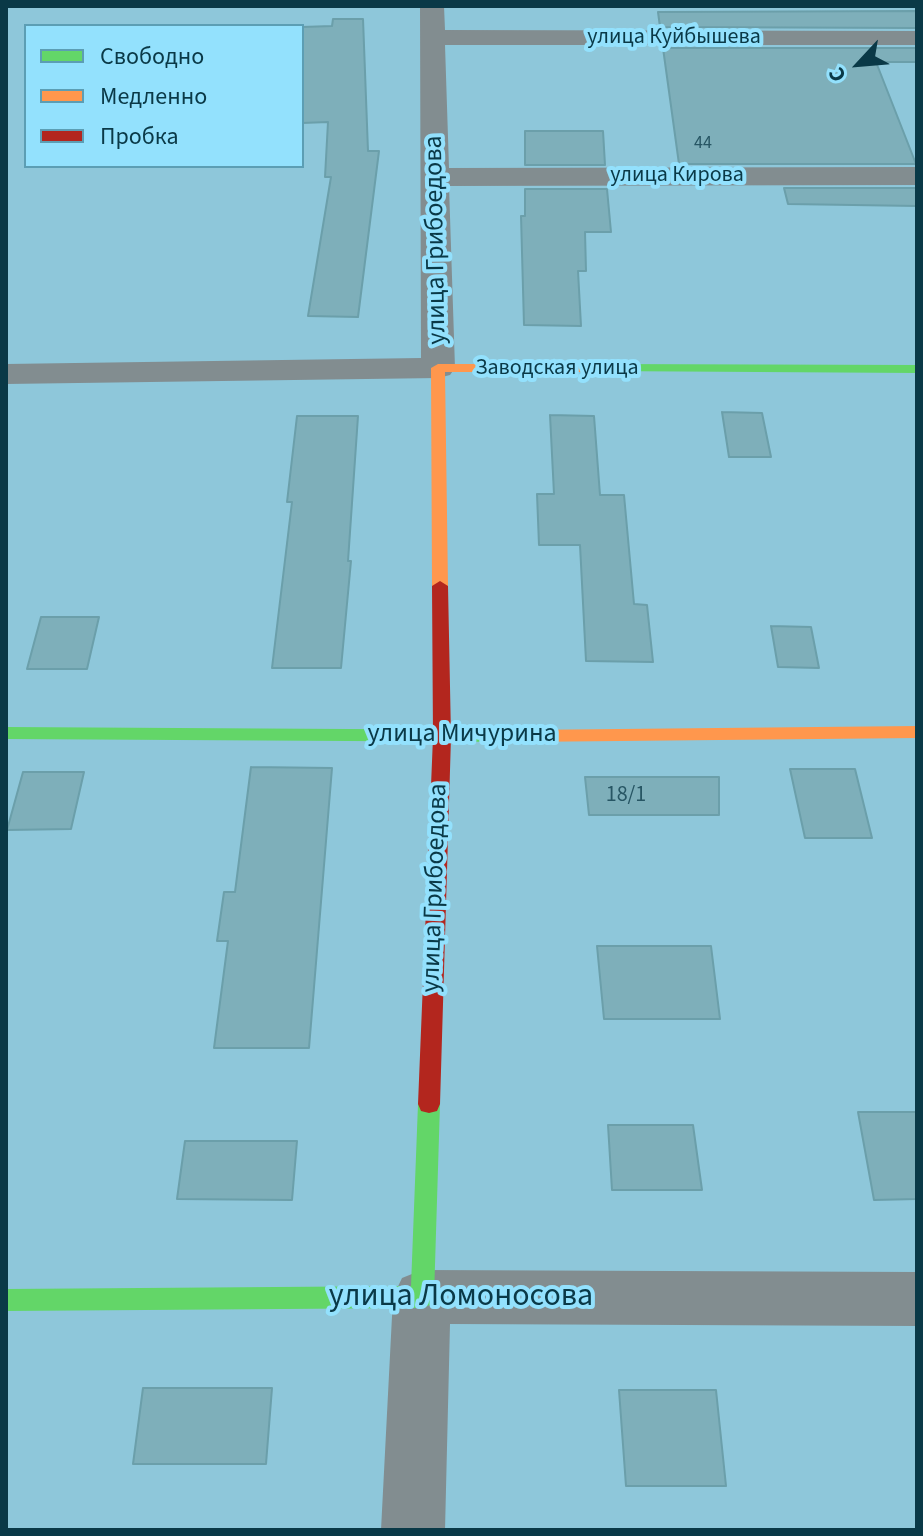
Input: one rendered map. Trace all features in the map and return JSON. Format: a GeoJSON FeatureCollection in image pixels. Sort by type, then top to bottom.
{"type":"FeatureCollection","features":[{"type":"Feature","properties":{"kind":"street","name":"улица Грибоедова"},"geometry":{"type":"LineString","coordinates":[[413,1530],[442,737],[437,177],[432,6]]}},
{"type":"Feature","properties":{"kind":"street","name":"улица Куйбышева"},"geometry":{"type":"LineString","coordinates":[[431,37],[917,38]]}},
{"type":"Feature","properties":{"kind":"street","name":"улица Кирова"},"geometry":{"type":"LineString","coordinates":[[437,177],[917,176]]}},
{"type":"Feature","properties":{"kind":"street","name":"Заводская улица"},"geometry":{"type":"LineString","coordinates":[[6,374],[438,368],[917,369]]}},
{"type":"Feature","properties":{"kind":"street","name":"улица Мичурина"},"geometry":{"type":"LineString","coordinates":[[6,733],[442,737],[917,732]]}},
{"type":"Feature","properties":{"kind":"street","name":"улица Ломоносова"},"geometry":{"type":"LineString","coordinates":[[6,1300],[422,1297],[917,1299]]}},
{"type":"Feature","properties":{"kind":"building"},"geometry":{"type":"Polygon","coordinates":[[[917,11],[917,28],[660,27],[658,12],[917,11]]]}},
{"type":"Feature","properties":{"kind":"building"},"geometry":{"type":"Polygon","coordinates":[[[333,19],[363,19],[368,151],[379,151],[358,317],[308,316],[331,177],[325,177],[328,122],[304,123],[304,27],[332,26],[333,19]]]}},
{"type":"Feature","properties":{"kind":"building"},"geometry":{"type":"Polygon","coordinates":[[[663,48],[917,48],[917,62],[876,62],[916,164],[679,164],[663,48]]]}},
{"type":"Feature","properties":{"kind":"building"},"geometry":{"type":"Polygon","coordinates":[[[525,131],[603,131],[605,165],[525,165],[525,131]]]}},
{"type":"Feature","properties":{"kind":"building"},"geometry":{"type":"Polygon","coordinates":[[[784,188],[917,188],[917,206],[788,204],[784,188]]]}},
{"type":"Feature","properties":{"kind":"building"},"geometry":{"type":"Polygon","coordinates":[[[525,189],[607,189],[611,232],[585,232],[586,271],[578,271],[581,326],[524,325],[521,216],[525,216],[525,189]]]}},
{"type":"Feature","properties":{"kind":"building"},"geometry":{"type":"Polygon","coordinates":[[[722,412],[762,413],[771,457],[729,457],[722,412]]]}},
{"type":"Feature","properties":{"kind":"building"},"geometry":{"type":"Polygon","coordinates":[[[550,415],[594,416],[600,495],[624,495],[634,604],[647,605],[653,662],[586,661],[580,545],[539,545],[537,494],[554,494],[550,415]]]}},
{"type":"Feature","properties":{"kind":"building"},"geometry":{"type":"Polygon","coordinates":[[[297,416],[358,416],[348,561],[351,561],[341,668],[272,668],[292,502],[287,502],[297,416]]]}},
{"type":"Feature","properties":{"kind":"building"},"geometry":{"type":"Polygon","coordinates":[[[41,617],[99,617],[87,669],[27,669],[41,617]]]}},
{"type":"Feature","properties":{"kind":"building"},"geometry":{"type":"Polygon","coordinates":[[[771,626],[811,627],[819,668],[778,667],[771,626]]]}},
{"type":"Feature","properties":{"kind":"building"},"geometry":{"type":"Polygon","coordinates":[[[251,767],[332,768],[309,1048],[214,1048],[228,941],[217,941],[224,892],[235,892],[251,767]]]}},
{"type":"Feature","properties":{"kind":"building"},"geometry":{"type":"Polygon","coordinates":[[[790,769],[855,769],[872,838],[805,838],[790,769]]]}},
{"type":"Feature","properties":{"kind":"building"},"geometry":{"type":"Polygon","coordinates":[[[23,772],[84,772],[71,829],[7,830],[23,772]]]}},
{"type":"Feature","properties":{"kind":"building"},"geometry":{"type":"Polygon","coordinates":[[[585,777],[719,777],[719,815],[589,815],[585,777]]]}},
{"type":"Feature","properties":{"kind":"building"},"geometry":{"type":"Polygon","coordinates":[[[597,946],[711,946],[720,1019],[604,1019],[597,946]]]}},
{"type":"Feature","properties":{"kind":"building"},"geometry":{"type":"Polygon","coordinates":[[[858,1112],[917,1112],[917,1199],[874,1200],[858,1112]]]}},
{"type":"Feature","properties":{"kind":"building"},"geometry":{"type":"Polygon","coordinates":[[[608,1125],[693,1125],[702,1190],[612,1190],[608,1125]]]}},
{"type":"Feature","properties":{"kind":"building"},"geometry":{"type":"Polygon","coordinates":[[[185,1141],[297,1141],[292,1200],[177,1199],[185,1141]]]}},
{"type":"Feature","properties":{"kind":"building"},"geometry":{"type":"Polygon","coordinates":[[[143,1388],[272,1388],[266,1464],[133,1464],[143,1388]]]}},
{"type":"Feature","properties":{"kind":"building"},"geometry":{"type":"Polygon","coordinates":[[[619,1390],[716,1390],[726,1486],[626,1486],[619,1390]]]}},
{"type":"Feature","properties":{"kind":"traffic: fast"},"geometry":{"type":"LineString","coordinates":[[605,368],[917,369]]}},
{"type":"Feature","properties":{"kind":"traffic: fast"},"geometry":{"type":"LineString","coordinates":[[6,733],[520,736]]}},
{"type":"Feature","properties":{"kind":"traffic: fast"},"geometry":{"type":"LineString","coordinates":[[6,1300],[422,1297],[429,1104]]}},
{"type":"Feature","properties":{"kind":"traffic: slow"},"geometry":{"type":"LineString","coordinates":[[440,586],[438,368],[605,368]]}},
{"type":"Feature","properties":{"kind":"traffic: slow"},"geometry":{"type":"LineString","coordinates":[[520,736],[917,732]]}},
{"type":"Feature","properties":{"kind":"traffic: jam"},"geometry":{"type":"LineString","coordinates":[[429,1104],[442,737],[440,586]]}}]}
